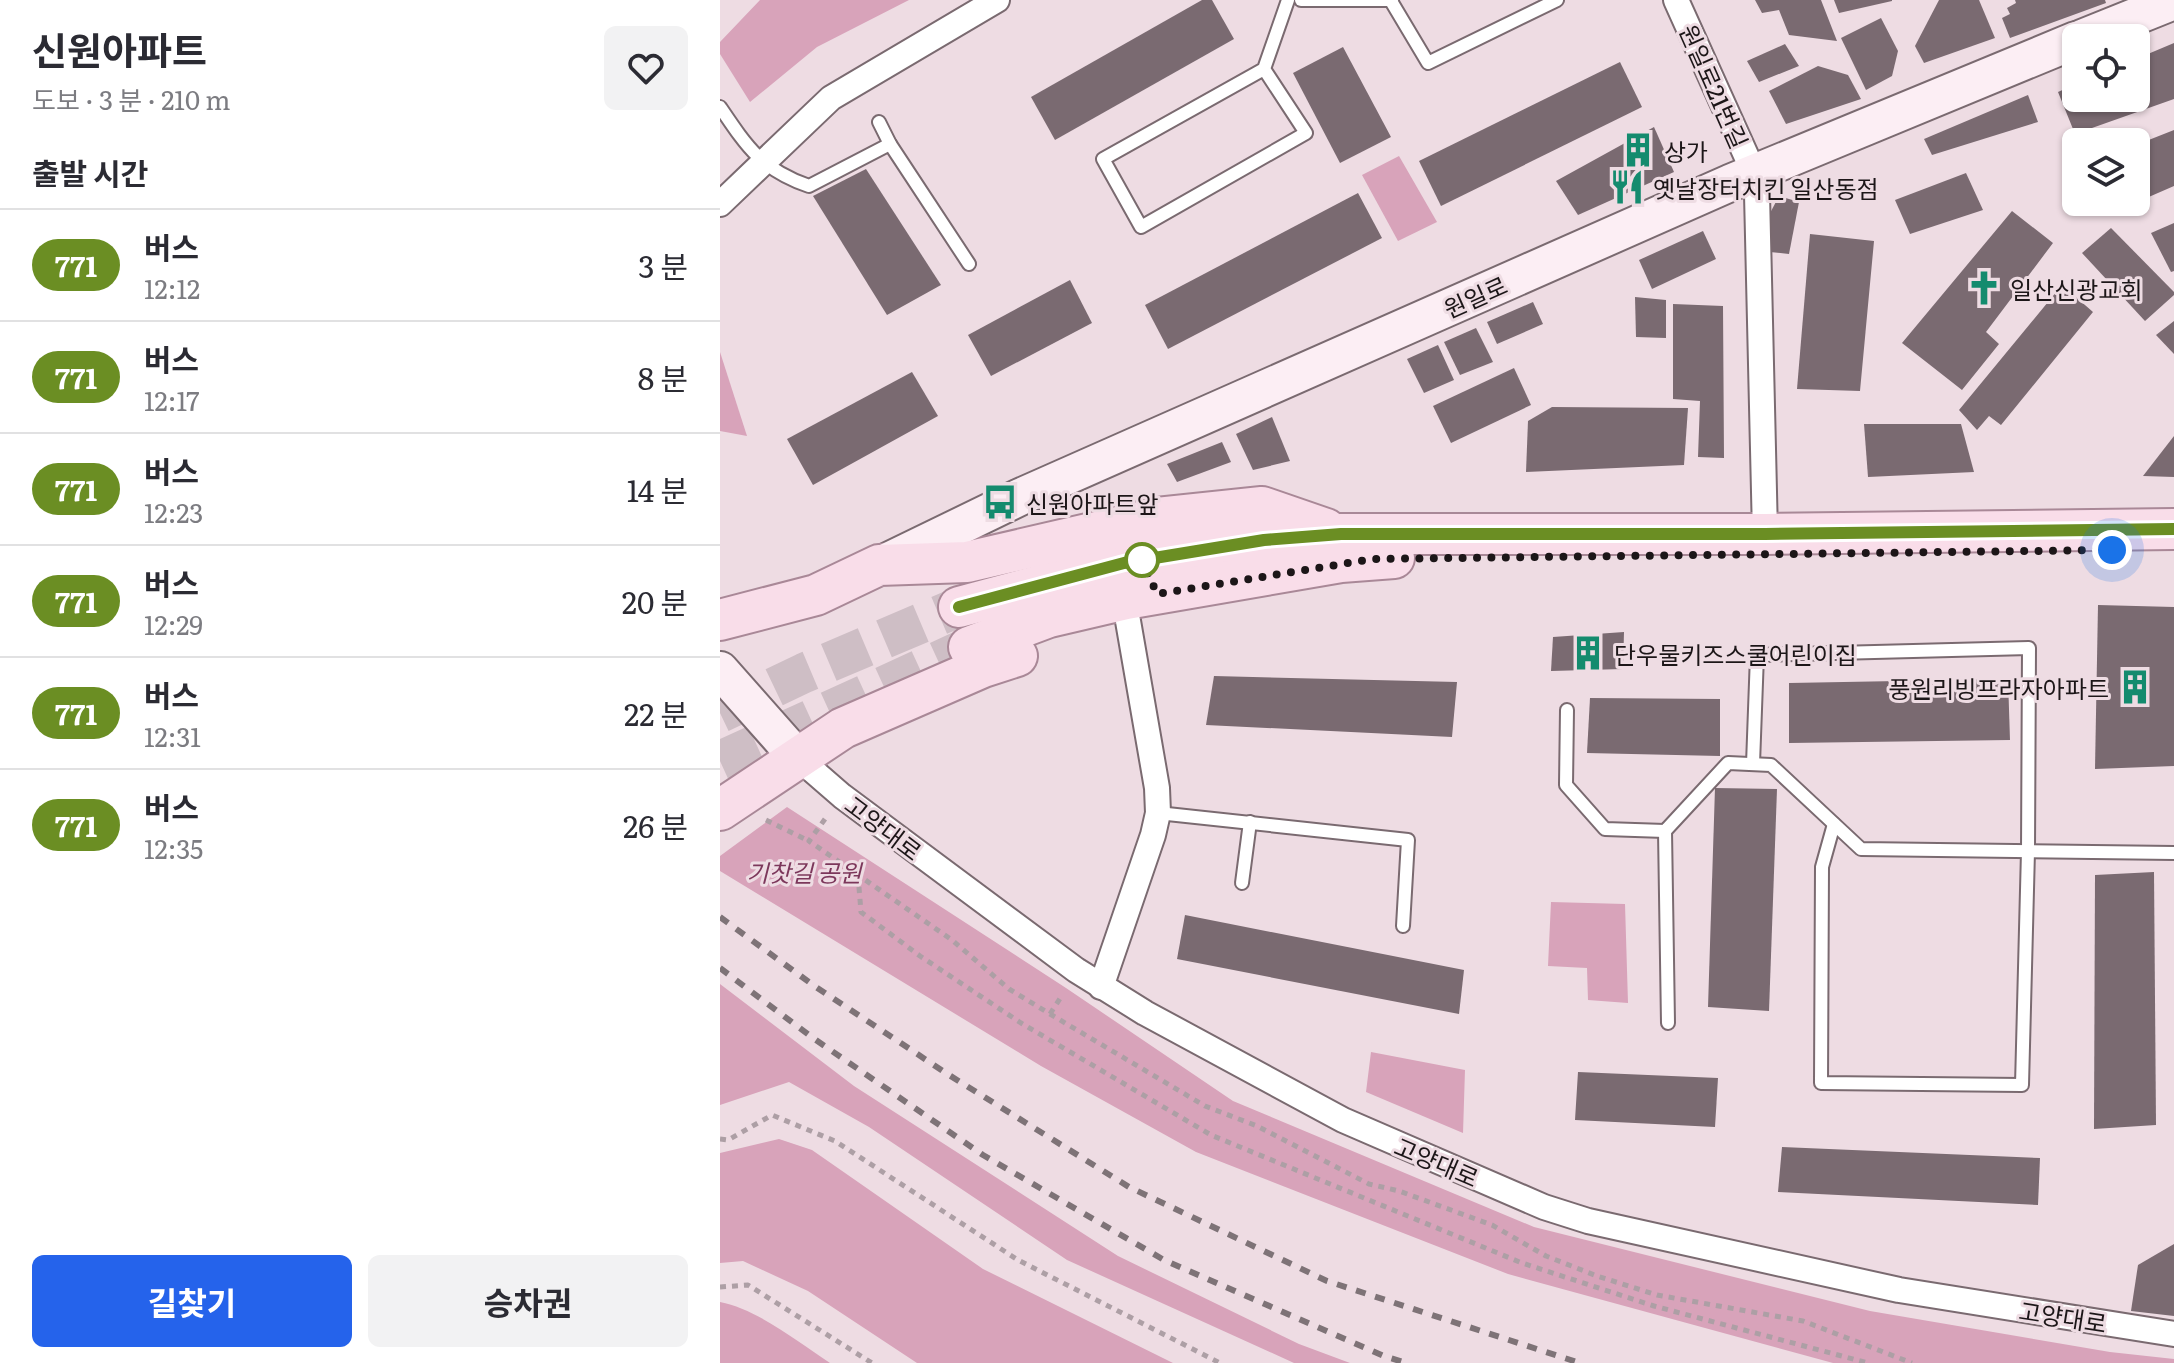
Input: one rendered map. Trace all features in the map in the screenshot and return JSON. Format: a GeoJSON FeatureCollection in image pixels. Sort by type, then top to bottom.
{"type":"FeatureCollection","features":[{"type":"Feature","properties":{"kind":"main road"},"geometry":{"type":"LineString","coordinates":[[720,620],[816,595],[879,565],[967,562],[1157,518],[1262,507],[1341,548],[1373,559],[2174,549]]}},
{"type":"Feature","properties":{"kind":"main road"},"geometry":{"type":"LineString","coordinates":[[959,607],[1124,563],[1264,540],[1341,548],[1765,534],[2174,529]]}},
{"type":"Feature","properties":{"kind":"main road"},"geometry":{"type":"LineString","coordinates":[[720,810],[855,722],[983,667],[1128,621],[1297,586],[1341,548]]}},
{"type":"Feature","properties":{"kind":"main road"},"geometry":{"type":"LineString","coordinates":[[969,647],[1049,617],[1341,548]]}},
{"type":"Feature","properties":{"kind":"street"},"geometry":{"type":"LineString","coordinates":[[720,204],[831,98],[996,0]]}},
{"type":"Feature","properties":{"kind":"street","name":"원일로21번길"},"geometry":{"type":"LineString","coordinates":[[1676,0],[1754,173],[1765,534]]}},
{"type":"Feature","properties":{"kind":"street"},"geometry":{"type":"LineString","coordinates":[[2117,24],[2174,1]]}},
{"type":"Feature","properties":{"kind":"street","name":"원일로"},"geometry":{"type":"LineString","coordinates":[[879,565],[1035,491],[1754,173],[2062,46]]}},
{"type":"Feature","properties":{"kind":"street"},"geometry":{"type":"LineString","coordinates":[[1101,987],[1158,813],[1157,788],[1128,621]]}},
{"type":"Feature","properties":{"kind":"street"},"geometry":{"type":"LineString","coordinates":[[720,670],[797,757]]}},
{"type":"Feature","properties":{"kind":"street","name":"고양대로"},"geometry":{"type":"LineString","coordinates":[[797,757],[842,796],[1101,987],[1343,1120],[1544,1207],[1603,1224],[1899,1290],[2174,1334]]}},
{"type":"Feature","properties":{"kind":"lane"},"geometry":{"type":"LineString","coordinates":[[1264,69],[1306,133],[1141,227],[1103,159],[1264,69],[1288,0]]}},
{"type":"Feature","properties":{"kind":"lane"},"geometry":{"type":"LineString","coordinates":[[1301,0],[1392,0],[1428,63],[1557,0]]}},
{"type":"Feature","properties":{"kind":"lane"},"geometry":{"type":"LineString","coordinates":[[720,107],[742,139],[764,163],[782,177],[809,186],[890,144]]}},
{"type":"Feature","properties":{"kind":"lane"},"geometry":{"type":"LineString","coordinates":[[879,122],[890,144],[969,264]]}},
{"type":"Feature","properties":{"kind":"lane"},"geometry":{"type":"LineString","coordinates":[[1753,764],[1757,655],[2029,648],[2022,1085],[1821,1083],[1822,867],[1834,824]]}},
{"type":"Feature","properties":{"kind":"lane"},"geometry":{"type":"LineString","coordinates":[[1567,710],[1566,785],[1605,829],[1665,831]]}},
{"type":"Feature","properties":{"kind":"lane"},"geometry":{"type":"LineString","coordinates":[[1668,1023],[1665,831],[1728,763],[1771,765],[1861,849],[2174,853]]}},
{"type":"Feature","properties":{"kind":"lane"},"geometry":{"type":"LineString","coordinates":[[1158,813],[1408,840],[1403,926]]}},
{"type":"Feature","properties":{"kind":"lane"},"geometry":{"type":"LineString","coordinates":[[1242,883],[1250,822]]}},
{"type":"Feature","properties":{"kind":"path"},"geometry":{"type":"LineString","coordinates":[[760,816],[811,842]]}},
{"type":"Feature","properties":{"kind":"path"},"geometry":{"type":"LineString","coordinates":[[858,875],[861,912],[920,956],[1119,1083],[1211,1135],[1522,1263],[1654,1306],[1868,1363]]}},
{"type":"Feature","properties":{"kind":"path"},"geometry":{"type":"LineString","coordinates":[[1050,1014],[1061,997]]}},
{"type":"Feature","properties":{"kind":"path"},"geometry":{"type":"LineString","coordinates":[[720,1139],[728,1140],[772,1115],[835,1141],[1018,1260],[1220,1363]]}},
{"type":"Feature","properties":{"kind":"path"},"geometry":{"type":"LineString","coordinates":[[720,1287],[748,1285],[872,1363]]}},
{"type":"Feature","properties":{"kind":"green space"},"geometry":{"type":"Polygon","coordinates":[[[760,0],[909,0],[817,47],[750,102],[720,54],[720,42],[760,0]]]}},
{"type":"Feature","properties":{"kind":"green space"},"geometry":{"type":"Polygon","coordinates":[[[1399,156],[1437,222],[1398,241],[1362,175],[1399,156]]]}},
{"type":"Feature","properties":{"kind":"green space"},"geometry":{"type":"Polygon","coordinates":[[[720,352],[747,436],[720,431],[720,352]]]}},
{"type":"Feature","properties":{"kind":"green space","name":"기찻길 공원"},"geometry":{"type":"Polygon","coordinates":[[[787,807],[1066,988],[1233,1101],[1534,1227],[1870,1311],[2110,1352],[2174,1359],[2174,1363],[1833,1363],[1508,1274],[1196,1152],[1041,1066],[720,871],[720,856],[787,807]]]}},
{"type":"Feature","properties":{"kind":"green space"},"geometry":{"type":"Polygon","coordinates":[[[1551,902],[1625,904],[1628,1003],[1588,1000],[1587,968],[1548,966],[1551,902]]]}},
{"type":"Feature","properties":{"kind":"green space"},"geometry":{"type":"Polygon","coordinates":[[[720,984],[854,1086],[1118,1256],[1299,1344],[1350,1363],[1294,1363],[1067,1260],[869,1127],[789,1082],[720,1105],[720,984]]]}},
{"type":"Feature","properties":{"kind":"green space"},"geometry":{"type":"Polygon","coordinates":[[[1371,1052],[1465,1070],[1463,1133],[1366,1092],[1371,1052]]]}},
{"type":"Feature","properties":{"kind":"green space"},"geometry":{"type":"Polygon","coordinates":[[[779,1139],[812,1150],[983,1269],[1173,1363],[917,1363],[808,1291],[743,1261],[720,1263],[720,1153],[779,1139]]]}},
{"type":"Feature","properties":{"kind":"green space"},"geometry":{"type":"Polygon","coordinates":[[[720,1302],[763,1319],[830,1363],[720,1363],[720,1302]]]}},
{"type":"Feature","properties":{"kind":"building"},"geometry":{"type":"Polygon","coordinates":[[[1202,0],[1212,0],[1234,39],[1055,140],[1031,97],[1202,0]]]}},
{"type":"Feature","properties":{"kind":"building"},"geometry":{"type":"Polygon","coordinates":[[[1755,0],[1821,0],[1837,41],[1789,35],[1779,10],[1762,13],[1755,0]]]}},
{"type":"Feature","properties":{"kind":"building"},"geometry":{"type":"Polygon","coordinates":[[[1834,0],[1892,0],[1892,1],[1839,13],[1834,0]]]}},
{"type":"Feature","properties":{"kind":"building"},"geometry":{"type":"Polygon","coordinates":[[[1939,0],[1979,0],[1995,38],[1924,63],[1915,46],[1939,0]]]}},
{"type":"Feature","properties":{"kind":"building"},"geometry":{"type":"Polygon","coordinates":[[[2015,0],[2105,0],[2106,3],[2010,38],[2002,18],[2010,14],[2007,8],[2016,3],[2015,0]]]}},
{"type":"Feature","properties":{"kind":"building"},"geometry":{"type":"Polygon","coordinates":[[[1881,18],[1898,51],[1892,76],[1866,90],[1841,38],[1881,18]]]}},
{"type":"Feature","properties":{"kind":"building"},"geometry":{"type":"Polygon","coordinates":[[[2174,43],[2174,99],[2150,107],[2150,53],[2174,43]]]}},
{"type":"Feature","properties":{"kind":"building"},"geometry":{"type":"Polygon","coordinates":[[[1785,44],[1799,66],[1759,82],[1747,61],[1785,44]]]}},
{"type":"Feature","properties":{"kind":"building"},"geometry":{"type":"Polygon","coordinates":[[[1343,47],[1391,137],[1340,163],[1293,73],[1343,47]]]}},
{"type":"Feature","properties":{"kind":"building"},"geometry":{"type":"Polygon","coordinates":[[[1620,62],[1642,107],[1441,206],[1419,161],[1620,62]]]}},
{"type":"Feature","properties":{"kind":"building"},"geometry":{"type":"Polygon","coordinates":[[[1818,66],[1848,75],[1861,99],[1786,124],[1769,91],[1818,66]]]}},
{"type":"Feature","properties":{"kind":"building"},"geometry":{"type":"Polygon","coordinates":[[[2028,95],[2038,122],[1932,155],[1924,139],[2028,95]]]}},
{"type":"Feature","properties":{"kind":"building"},"geometry":{"type":"Polygon","coordinates":[[[2066,112],[2137,112],[2092,128],[2073,128],[2066,112]]]}},
{"type":"Feature","properties":{"kind":"building","name":"상가"},"geometry":{"type":"Polygon","coordinates":[[[1654,127],[1674,172],[1578,215],[1556,181],[1654,127]]]}},
{"type":"Feature","properties":{"kind":"building"},"geometry":{"type":"Polygon","coordinates":[[[2174,130],[2174,186],[2150,196],[2150,139],[2174,130]]]}},
{"type":"Feature","properties":{"kind":"building"},"geometry":{"type":"Polygon","coordinates":[[[866,169],[941,285],[887,315],[813,196],[866,169]]]}},
{"type":"Feature","properties":{"kind":"building"},"geometry":{"type":"Polygon","coordinates":[[[1966,173],[1983,210],[1910,234],[1895,200],[1966,173]]]}},
{"type":"Feature","properties":{"kind":"building"},"geometry":{"type":"Polygon","coordinates":[[[1358,193],[1382,238],[1168,349],[1145,305],[1358,193]]]}},
{"type":"Feature","properties":{"kind":"building"},"geometry":{"type":"Polygon","coordinates":[[[1779,196],[1799,202],[1789,254],[1770,252],[1768,217],[1779,196]]]}},
{"type":"Feature","properties":{"kind":"building","name":"일산신광교회"},"geometry":{"type":"Polygon","coordinates":[[[2012,211],[2053,243],[1986,332],[1999,344],[1962,390],[1902,343],[2012,211]]]}},
{"type":"Feature","properties":{"kind":"building"},"geometry":{"type":"Polygon","coordinates":[[[2174,223],[2174,271],[2171,272],[2151,233],[2174,223]]]}},
{"type":"Feature","properties":{"kind":"building"},"geometry":{"type":"Polygon","coordinates":[[[2111,228],[2174,292],[2145,321],[2082,253],[2111,228]]]}},
{"type":"Feature","properties":{"kind":"building"},"geometry":{"type":"Polygon","coordinates":[[[1703,231],[1716,259],[1652,289],[1639,260],[1703,231]]]}},
{"type":"Feature","properties":{"kind":"building"},"geometry":{"type":"Polygon","coordinates":[[[1810,234],[1874,241],[1860,391],[1797,389],[1810,234]]]}},
{"type":"Feature","properties":{"kind":"building"},"geometry":{"type":"Polygon","coordinates":[[[1070,280],[1092,323],[991,376],[968,335],[1070,280]]]}},
{"type":"Feature","properties":{"kind":"building"},"geometry":{"type":"Polygon","coordinates":[[[2062,285],[2093,312],[2001,425],[1989,416],[1977,430],[1959,410],[2062,285]]]}},
{"type":"Feature","properties":{"kind":"building"},"geometry":{"type":"Polygon","coordinates":[[[1635,297],[1666,300],[1666,338],[1636,337],[1635,297]]]}},
{"type":"Feature","properties":{"kind":"building"},"geometry":{"type":"Polygon","coordinates":[[[1533,302],[1543,324],[1497,344],[1487,322],[1533,302]]]}},
{"type":"Feature","properties":{"kind":"building"},"geometry":{"type":"Polygon","coordinates":[[[1673,304],[1723,306],[1724,458],[1698,457],[1700,401],[1673,399],[1673,304]]]}},
{"type":"Feature","properties":{"kind":"building"},"geometry":{"type":"Polygon","coordinates":[[[2174,321],[2174,354],[2156,335],[2174,321]]]}},
{"type":"Feature","properties":{"kind":"building"},"geometry":{"type":"Polygon","coordinates":[[[1476,328],[1493,362],[1460,375],[1444,342],[1476,328]]]}},
{"type":"Feature","properties":{"kind":"building"},"geometry":{"type":"Polygon","coordinates":[[[1438,345],[1454,380],[1424,393],[1407,359],[1438,345]]]}},
{"type":"Feature","properties":{"kind":"building"},"geometry":{"type":"Polygon","coordinates":[[[1514,368],[1531,405],[1451,443],[1433,406],[1514,368]]]}},
{"type":"Feature","properties":{"kind":"building"},"geometry":{"type":"Polygon","coordinates":[[[912,372],[938,416],[813,485],[787,439],[912,372]]]}},
{"type":"Feature","properties":{"kind":"building"},"geometry":{"type":"Polygon","coordinates":[[[1552,407],[1688,408],[1684,465],[1526,472],[1528,421],[1552,407]]]}},
{"type":"Feature","properties":{"kind":"building"},"geometry":{"type":"Polygon","coordinates":[[[1272,417],[1290,461],[1253,470],[1236,434],[1272,417]]]}},
{"type":"Feature","properties":{"kind":"building"},"geometry":{"type":"Polygon","coordinates":[[[1864,424],[1961,424],[1974,472],[1868,477],[1864,424]]]}},
{"type":"Feature","properties":{"kind":"building"},"geometry":{"type":"Polygon","coordinates":[[[2174,436],[2174,477],[2143,476],[2174,436]]]}},
{"type":"Feature","properties":{"kind":"building"},"geometry":{"type":"Polygon","coordinates":[[[1222,442],[1231,462],[1177,482],[1167,464],[1222,442]]]}},
{"type":"Feature","properties":{"kind":"building","name":"풍원리빙프라자아파트"},"geometry":{"type":"Polygon","coordinates":[[[2098,605],[2174,607],[2174,766],[2095,769],[2098,605]]]}},
{"type":"Feature","properties":{"kind":"building","name":"단우물키즈스쿨어린이집"},"geometry":{"type":"Polygon","coordinates":[[[1624,632],[1623,669],[1551,671],[1553,637],[1624,632]]]}},
{"type":"Feature","properties":{"kind":"building"},"geometry":{"type":"Polygon","coordinates":[[[1214,676],[1457,682],[1452,737],[1206,725],[1214,676]]]}},
{"type":"Feature","properties":{"kind":"building"},"geometry":{"type":"Polygon","coordinates":[[[2008,679],[2010,740],[1789,743],[1789,683],[2008,679]]]}},
{"type":"Feature","properties":{"kind":"building"},"geometry":{"type":"Polygon","coordinates":[[[1590,698],[1720,699],[1720,756],[1587,753],[1590,698]]]}},
{"type":"Feature","properties":{"kind":"building"},"geometry":{"type":"Polygon","coordinates":[[[1715,788],[1777,789],[1769,1011],[1708,1007],[1715,788]]]}},
{"type":"Feature","properties":{"kind":"building"},"geometry":{"type":"Polygon","coordinates":[[[2154,872],[2156,1125],[2094,1129],[2095,875],[2154,872]]]}},
{"type":"Feature","properties":{"kind":"building"},"geometry":{"type":"Polygon","coordinates":[[[1185,915],[1464,970],[1459,1014],[1177,959],[1185,915]]]}},
{"type":"Feature","properties":{"kind":"building"},"geometry":{"type":"Polygon","coordinates":[[[1578,1072],[1718,1078],[1715,1127],[1575,1120],[1578,1072]]]}},
{"type":"Feature","properties":{"kind":"building"},"geometry":{"type":"Polygon","coordinates":[[[1782,1147],[2040,1158],[2038,1205],[1778,1192],[1782,1147]]]}},
{"type":"Feature","properties":{"kind":"building"},"geometry":{"type":"Polygon","coordinates":[[[2174,1244],[2174,1316],[2131,1311],[2138,1265],[2174,1244]]]}},
{"type":"Feature","properties":{"kind":"tunnel"},"geometry":{"type":"LineString","coordinates":[[720,713],[804,673],[959,607]]}},
{"type":"Feature","properties":{"kind":"tunnel"},"geometry":{"type":"LineString","coordinates":[[720,761],[969,647]]}},
{"type":"Feature","properties":{"kind":"railway"},"geometry":{"type":"LineString","coordinates":[[720,917],[813,985],[949,1075],[1129,1187],[1327,1281],[1580,1363]]}},
{"type":"Feature","properties":{"kind":"railway"},"geometry":{"type":"LineString","coordinates":[[720,968],[813,1038],[983,1155],[1164,1260],[1406,1363]]}},
{"type":"Feature","properties":{"kind":"bus line","name":"771"},"geometry":{"type":"LineString","coordinates":[[959,607],[1124,563],[1264,540],[1341,534],[1765,534],[2174,529]]}},
{"type":"Feature","properties":{"kind":"place","name":"상가"},"geometry":{"type":"Point","coordinates":[1638,150]}},
{"type":"Feature","properties":{"kind":"place","name":"옛날장터치킨 일산동점"},"geometry":{"type":"Point","coordinates":[1627,187]}},
{"type":"Feature","properties":{"kind":"place","name":"일산신광교회"},"geometry":{"type":"Point","coordinates":[1984,288]}},
{"type":"Feature","properties":{"kind":"place","name":"신원아파트앞"},"geometry":{"type":"Point","coordinates":[1000,502]}},
{"type":"Feature","properties":{"kind":"place","name":"단우물키즈스쿨어린이집"},"geometry":{"type":"Point","coordinates":[1588,653]}},
{"type":"Feature","properties":{"kind":"place","name":"풍원리빙프라자아파트"},"geometry":{"type":"Point","coordinates":[2135,687]}},
{"type":"Feature","properties":{"kind":"route"},"geometry":{"type":"LineString","coordinates":[[1142,560],[1157,594],[1373,559],[2112,550]]}}]}
